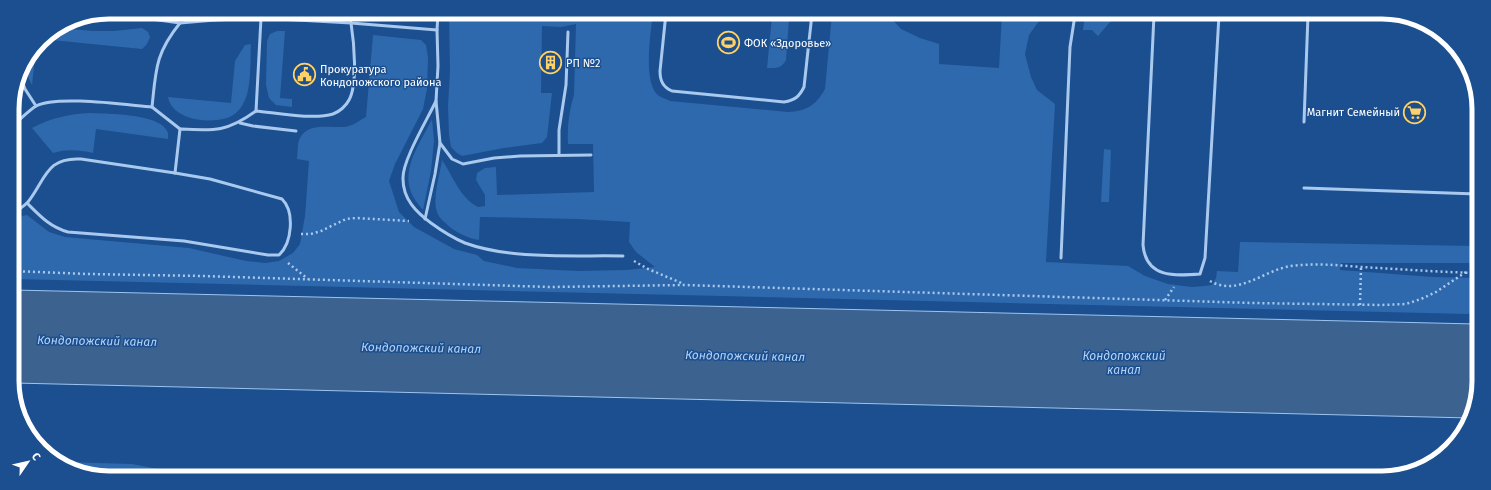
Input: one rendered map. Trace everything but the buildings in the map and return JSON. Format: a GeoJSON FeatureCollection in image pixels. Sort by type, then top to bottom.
{"type":"FeatureCollection","features":[{"type":"Feature","properties":{"kind":"lane"},"geometry":{"type":"LineString","coordinates":[[151,19],[180,23],[238,19]]}},
{"type":"Feature","properties":{"kind":"lane"},"geometry":{"type":"LineString","coordinates":[[256,111],[261,19]]}},
{"type":"Feature","properties":{"kind":"lane"},"geometry":{"type":"LineString","coordinates":[[276,19],[437,30]]}},
{"type":"Feature","properties":{"kind":"lane"},"geometry":{"type":"LineString","coordinates":[[19,120],[36,106],[49,102],[77,101],[152,108],[180,129],[214,130],[225,128],[240,123],[256,111],[320,116],[335,114],[349,101],[352,93],[354,53],[350,19]]}},
{"type":"Feature","properties":{"kind":"lane"},"geometry":{"type":"LineString","coordinates":[[425,219],[440,143],[436,101],[438,66],[438,19]]}},
{"type":"Feature","properties":{"kind":"lane"},"geometry":{"type":"LineString","coordinates":[[665,19],[660,78],[666,88],[680,91],[784,102],[794,100],[800,95],[804,87],[811,19]]}},
{"type":"Feature","properties":{"kind":"lane"},"geometry":{"type":"LineString","coordinates":[[1061,258],[1070,47],[1074,19]]}},
{"type":"Feature","properties":{"kind":"lane"},"geometry":{"type":"LineString","coordinates":[[1154,19],[1143,245],[1146,260],[1151,265],[1165,274],[1179,276],[1200,274],[1206,248],[1219,19]]}},
{"type":"Feature","properties":{"kind":"lane"},"geometry":{"type":"LineString","coordinates":[[1304,122],[1308,19]]}},
{"type":"Feature","properties":{"kind":"lane"},"geometry":{"type":"LineString","coordinates":[[152,108],[157,65],[160,54],[165,43],[180,23]]}},
{"type":"Feature","properties":{"kind":"lane"},"geometry":{"type":"LineString","coordinates":[[559,155],[559,130],[566,85],[568,32]]}},
{"type":"Feature","properties":{"kind":"lane"},"geometry":{"type":"LineString","coordinates":[[23,83],[36,106]]}},
{"type":"Feature","properties":{"kind":"lane"},"geometry":{"type":"LineString","coordinates":[[436,101],[408,158],[402,178],[405,196],[416,212],[452,236],[465,242],[495,251],[531,254],[622,256]]}},
{"type":"Feature","properties":{"kind":"lane"},"geometry":{"type":"LineString","coordinates":[[240,123],[296,131]]}},
{"type":"Feature","properties":{"kind":"lane"},"geometry":{"type":"LineString","coordinates":[[175,173],[180,129]]}},
{"type":"Feature","properties":{"kind":"lane"},"geometry":{"type":"LineString","coordinates":[[440,143],[452,160],[463,164],[505,157],[591,155]]}},
{"type":"Feature","properties":{"kind":"lane"},"geometry":{"type":"LineString","coordinates":[[19,209],[27,202],[49,169],[62,160],[70,159],[210,179],[282,199],[286,203],[289,211],[289,234],[284,250],[279,255],[256,254],[184,241],[68,232],[49,224],[27,202]]}},
{"type":"Feature","properties":{"kind":"lane"},"geometry":{"type":"LineString","coordinates":[[1304,188],[1472,194]]}},
{"type":"Feature","properties":{"kind":"path"},"geometry":{"type":"LineString","coordinates":[[289,234],[311,234],[346,219],[356,218],[409,222],[425,219]]}},
{"type":"Feature","properties":{"kind":"path"},"geometry":{"type":"LineString","coordinates":[[279,255],[309,280]]}},
{"type":"Feature","properties":{"kind":"path"},"geometry":{"type":"LineString","coordinates":[[622,256],[630,258],[648,269],[685,284]]}},
{"type":"Feature","properties":{"kind":"path"},"geometry":{"type":"LineString","coordinates":[[1200,274],[1212,282],[1230,286],[1253,281],[1270,272],[1288,267],[1304,265],[1472,272]]}},
{"type":"Feature","properties":{"kind":"path"},"geometry":{"type":"LineString","coordinates":[[1360,305],[1361,267]]}},
{"type":"Feature","properties":{"kind":"path"},"geometry":{"type":"LineString","coordinates":[[19,271],[550,287],[685,284],[1213,302],[1360,305],[1406,304],[1436,292],[1466,272]]}},
{"type":"Feature","properties":{"kind":"shaded area"},"geometry":{"type":"Polygon","coordinates":[[[449,19],[652,19],[649,69],[654,90],[659,96],[670,101],[788,112],[806,109],[818,99],[825,89],[832,19],[892,19],[901,29],[920,38],[939,44],[939,64],[999,68],[1002,19],[1040,19],[1029,35],[1025,54],[1031,77],[1037,90],[1055,104],[1046,262],[1128,266],[1145,276],[1168,284],[1192,287],[1212,285],[1216,278],[1217,271],[1238,272],[1240,242],[1472,246],[1472,263],[1341,263],[1340,270],[1433,277],[1472,278],[1472,313],[19,279],[19,223],[22,216],[27,215],[49,232],[65,237],[189,248],[246,261],[265,263],[279,261],[293,253],[300,244],[305,216],[309,161],[297,159],[299,140],[308,130],[320,127],[347,127],[366,117],[373,35],[421,40],[426,45],[428,58],[427,89],[423,109],[395,164],[389,181],[399,212],[414,227],[454,249],[477,255],[484,261],[517,268],[578,271],[627,270],[655,267],[636,252],[629,242],[630,222],[577,219],[480,217],[479,240],[468,237],[451,228],[441,219],[437,212],[435,200],[442,160],[457,186],[466,198],[478,207],[485,206],[485,195],[476,180],[477,173],[485,168],[496,167],[497,195],[594,192],[593,144],[568,144],[569,119],[574,95],[576,24],[561,27],[542,26],[541,93],[552,93],[547,137],[542,143],[462,156],[457,153],[451,147],[449,135],[448,106],[450,71],[449,19]]]}},
{"type":"Feature","properties":{"kind":"shaded area"},"geometry":{"type":"Polygon","coordinates":[[[772,19],[789,19],[786,60],[776,68],[767,68],[772,19]]]}},
{"type":"Feature","properties":{"kind":"shaded area"},"geometry":{"type":"Polygon","coordinates":[[[1084,19],[1113,19],[1098,36],[1092,30],[1083,30],[1084,19]]]}},
{"type":"Feature","properties":{"kind":"shaded area"},"geometry":{"type":"Polygon","coordinates":[[[142,28],[148,32],[150,37],[147,44],[142,49],[51,40],[69,29],[114,31],[142,28]]]}},
{"type":"Feature","properties":{"kind":"shaded area"},"geometry":{"type":"Polygon","coordinates":[[[277,31],[285,31],[280,98],[292,99],[292,107],[276,105],[269,98],[266,85],[267,41],[270,34],[277,31]]]}},
{"type":"Feature","properties":{"kind":"shaded area"},"geometry":{"type":"Polygon","coordinates":[[[251,44],[248,91],[242,106],[238,111],[230,117],[219,120],[201,120],[176,111],[171,105],[168,97],[231,103],[235,61],[245,45],[251,44]]]}},
{"type":"Feature","properties":{"kind":"shaded area"},"geometry":{"type":"Polygon","coordinates":[[[35,58],[32,85],[27,72],[35,58]]]}},
{"type":"Feature","properties":{"kind":"shaded area"},"geometry":{"type":"Polygon","coordinates":[[[90,113],[121,114],[145,118],[164,126],[168,133],[168,139],[96,129],[93,153],[73,150],[53,153],[32,128],[60,117],[90,113]]]}},
{"type":"Feature","properties":{"kind":"shaded area"},"geometry":{"type":"Polygon","coordinates":[[[432,119],[434,141],[431,171],[423,210],[411,192],[409,171],[411,162],[432,119]]]}},
{"type":"Feature","properties":{"kind":"shaded area"},"geometry":{"type":"Polygon","coordinates":[[[1104,149],[1111,150],[1109,202],[1101,202],[1104,149]]]}},
{"type":"Feature","properties":{"kind":"shaded area"},"geometry":{"type":"Polygon","coordinates":[[[71,462],[132,464],[168,471],[109,471],[86,468],[71,462]]]}},
{"type":"Feature","properties":{"kind":"water","name":"Кондопожский канал"},"geometry":{"type":"Polygon","coordinates":[[[19,290],[1472,324],[1472,381],[1469,404],[1464,418],[19,383],[19,290]]]}},
{"type":"Feature","properties":{"kind":"place","name":"ФОК «Здоровье»"},"geometry":{"type":"Point","coordinates":[728,43]}},
{"type":"Feature","properties":{"kind":"place","name":"РП №2"},"geometry":{"type":"Point","coordinates":[551,63]}},
{"type":"Feature","properties":{"kind":"place","name":"Прокуратура Кондопожского района"},"geometry":{"type":"Point","coordinates":[304,75]}},
{"type":"Feature","properties":{"kind":"place","name":"Магнит Семейный"},"geometry":{"type":"Point","coordinates":[1415,112]}}]}
